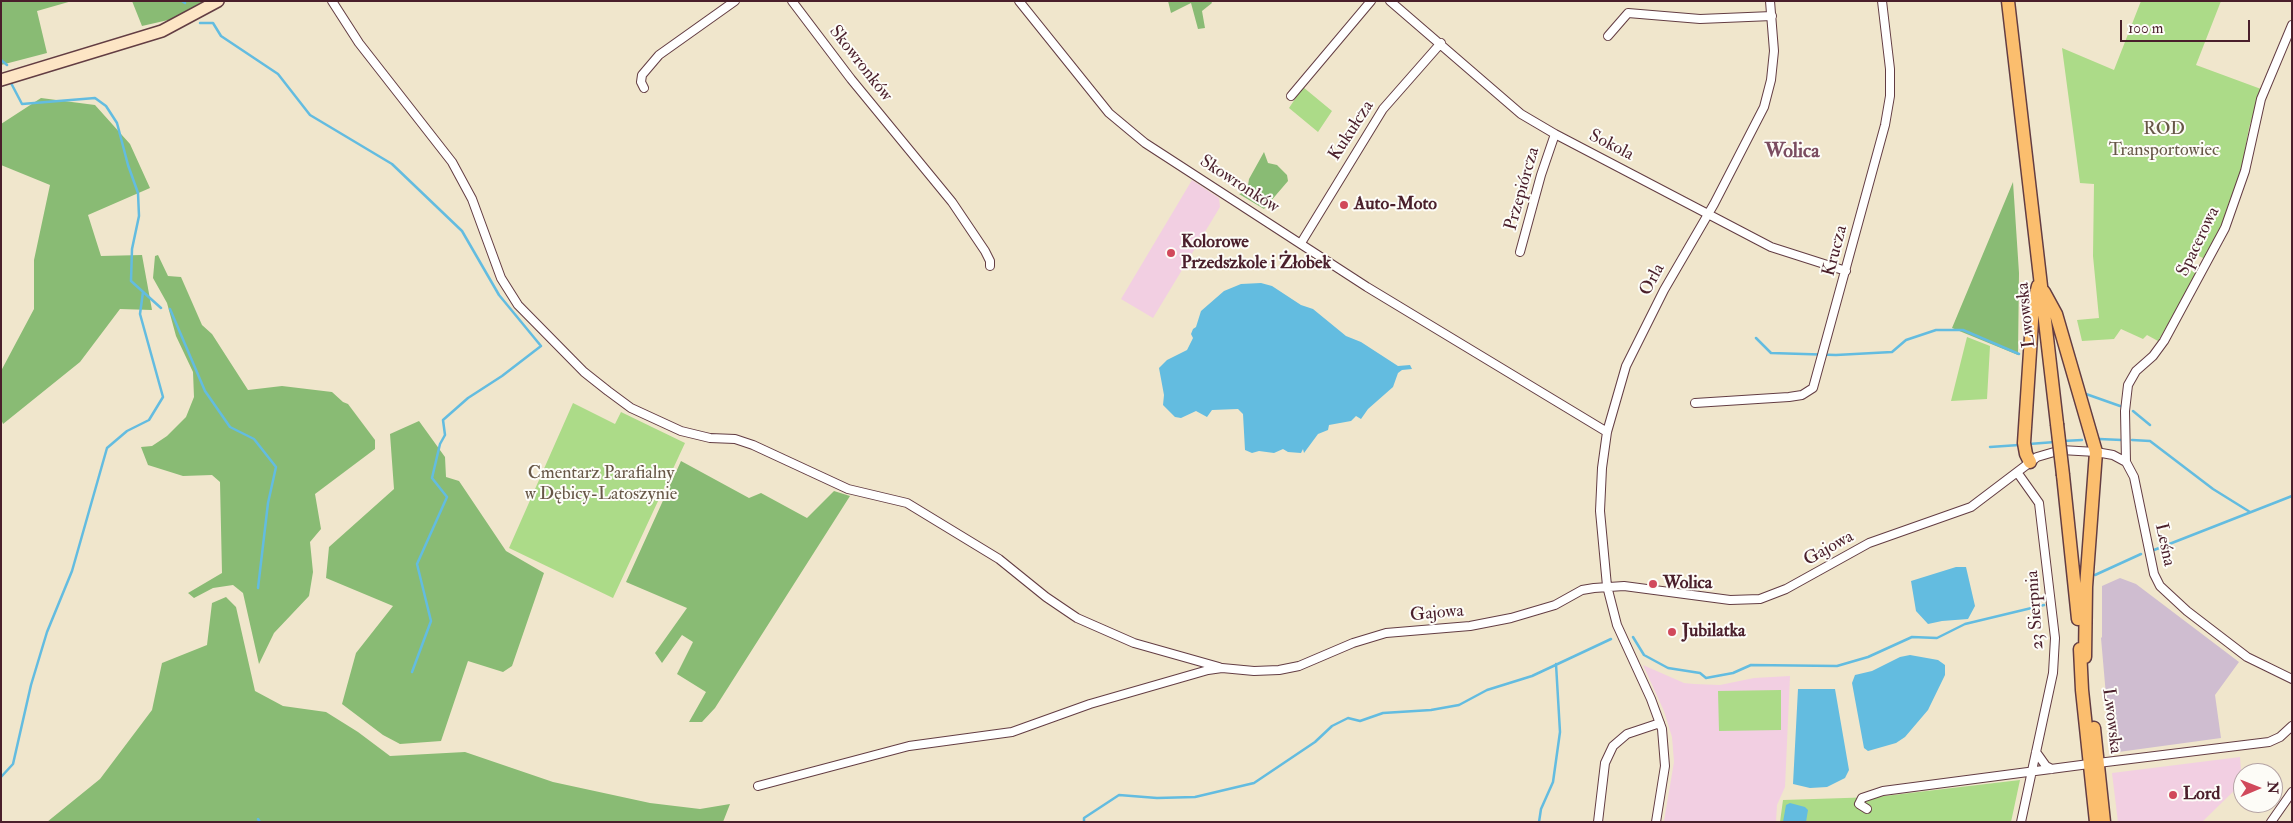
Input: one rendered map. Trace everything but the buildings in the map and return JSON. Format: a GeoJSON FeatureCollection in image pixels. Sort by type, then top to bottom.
{"type":"FeatureCollection","features":[{"type":"Feature","properties":{"kind":"main road","name":"Lwowska"},"geometry":{"type":"LineString","coordinates":[[2008,1],[2079,624],[2085,657],[2094,763],[2096,822]]}},
{"type":"Feature","properties":{"kind":"main road"},"geometry":{"type":"LineString","coordinates":[[2041,282],[2056,314],[2096,452],[2086,587],[2085,657]]}},
{"type":"Feature","properties":{"kind":"main road"},"geometry":{"type":"LineString","coordinates":[[2030,462],[2026,454],[2025,434],[2033,306],[2041,282]]}},
{"type":"Feature","properties":{"kind":"main road","name":"Lwowska"},"geometry":{"type":"LineString","coordinates":[[2079,624],[2082,690],[2104,822]]}},
{"type":"Feature","properties":{"kind":"street"},"geometry":{"type":"LineString","coordinates":[[1,80],[162,31],[218,1]]}},
{"type":"Feature","properties":{"kind":"street"},"geometry":{"type":"LineString","coordinates":[[332,1],[359,43],[452,162],[472,199],[501,278],[518,305],[564,353],[631,408],[681,431],[710,438],[735,439],[776,455],[848,489],[907,503],[999,558],[1046,597],[1077,618],[1134,643],[1222,668]]}},
{"type":"Feature","properties":{"kind":"street"},"geometry":{"type":"LineString","coordinates":[[644,88],[641,82],[642,74],[659,56],[735,1]]}},
{"type":"Feature","properties":{"kind":"street","name":"Skowronków"},"geometry":{"type":"LineString","coordinates":[[792,1],[851,79],[952,202],[985,251],[990,261],[990,266]]}},
{"type":"Feature","properties":{"kind":"street","name":"Skowronków"},"geometry":{"type":"LineString","coordinates":[[1019,1],[1109,113],[1145,142],[1366,287],[1606,432]]}},
{"type":"Feature","properties":{"kind":"street"},"geometry":{"type":"LineString","coordinates":[[1291,96],[1371,1]]}},
{"type":"Feature","properties":{"kind":"street","name":"Sokola"},"geometry":{"type":"LineString","coordinates":[[1390,1],[1521,114],[1707,215],[1771,247],[1846,271]]}},
{"type":"Feature","properties":{"kind":"street","name":"Orla"},"geometry":{"type":"LineString","coordinates":[[1607,586],[1600,511],[1606,432],[1626,366],[1664,290],[1707,215],[1764,107],[1772,80],[1774,51],[1770,1]]}},
{"type":"Feature","properties":{"kind":"street","name":"Krucza"},"geometry":{"type":"LineString","coordinates":[[1695,403],[1802,395],[1813,388],[1822,361],[1885,125],[1890,96],[1890,69],[1882,1]]}},
{"type":"Feature","properties":{"kind":"street"},"geometry":{"type":"LineString","coordinates":[[1608,36],[1628,13],[1700,19],[1772,16]]}},
{"type":"Feature","properties":{"kind":"street","name":"Spacerowa"},"geometry":{"type":"LineString","coordinates":[[2126,462],[2125,411],[2128,385],[2136,371],[2164,341],[2228,220],[2245,171],[2261,99],[2292,25]]}},
{"type":"Feature","properties":{"kind":"street","name":"Kukułcza"},"geometry":{"type":"LineString","coordinates":[[1301,243],[1383,108],[1441,44]]}},
{"type":"Feature","properties":{"kind":"street","name":"Przepiórcza"},"geometry":{"type":"LineString","coordinates":[[1520,252],[1555,134]]}},
{"type":"Feature","properties":{"kind":"street","name":"Gajowa"},"geometry":{"type":"LineString","coordinates":[[1222,668],[1268,671],[1299,666],[1372,636],[1386,633],[1470,626],[1503,620],[1555,605],[1582,590],[1607,586],[1624,586],[1745,601],[1773,596],[1869,543],[1976,504],[2030,462],[2046,453],[2067,450],[2096,452]]}},
{"type":"Feature","properties":{"kind":"street"},"geometry":{"type":"LineString","coordinates":[[2096,452],[2113,455],[2126,462]]}},
{"type":"Feature","properties":{"kind":"street","name":"Leśna"},"geometry":{"type":"LineString","coordinates":[[2126,462],[2134,477],[2154,574],[2160,586],[2187,611],[2247,657],[2292,679]]}},
{"type":"Feature","properties":{"kind":"street","name":"23 Sierpnia"},"geometry":{"type":"LineString","coordinates":[[2017,472],[2039,502],[2055,638],[2052,672],[2021,822]]}},
{"type":"Feature","properties":{"kind":"street"},"geometry":{"type":"LineString","coordinates":[[1607,586],[1614,615],[1660,723],[1664,740],[1665,766],[1656,822]]}},
{"type":"Feature","properties":{"kind":"street"},"geometry":{"type":"LineString","coordinates":[[758,786],[909,746],[1012,732],[1090,704],[1222,668]]}},
{"type":"Feature","properties":{"kind":"street"},"geometry":{"type":"LineString","coordinates":[[1598,822],[1605,763],[1613,746],[1627,734],[1660,723]]}},
{"type":"Feature","properties":{"kind":"street"},"geometry":{"type":"LineString","coordinates":[[1867,809],[1859,804],[1862,798],[1882,791],[2269,742],[2280,738],[2292,726]]}},
{"type":"Feature","properties":{"kind":"street"},"geometry":{"type":"LineString","coordinates":[[2036,752],[2046,766],[2052,769]]}},
{"type":"Feature","properties":{"kind":"street"},"geometry":{"type":"LineString","coordinates":[[2271,822],[2292,792]]}},
{"type":"Feature","properties":{"kind":"shaded area","name":"Kolorowe Przedszkole i Żłobek"},"geometry":{"type":"Polygon","coordinates":[[[1192,180],[1219,198],[1220,207],[1153,318],[1121,299],[1192,180]]]}},
{"type":"Feature","properties":{"kind":"shaded area"},"geometry":{"type":"Polygon","coordinates":[[[2120,578],[2136,584],[2239,662],[2215,695],[2221,738],[2111,753],[2101,638],[2102,586],[2120,578]]]}},
{"type":"Feature","properties":{"kind":"shaded area"},"geometry":{"type":"Polygon","coordinates":[[[1643,665],[1684,683],[1694,684],[1720,685],[1754,678],[1790,676],[1785,787],[1777,805],[1776,822],[1664,821],[1674,762],[1672,737],[1664,711],[1643,665]]]}},
{"type":"Feature","properties":{"kind":"shaded area"},"geometry":{"type":"Polygon","coordinates":[[[2240,757],[2240,763],[2233,763],[2233,792],[2202,822],[2118,822],[2112,773],[2240,757]]]}},
{"type":"Feature","properties":{"kind":"green space"},"geometry":{"type":"Polygon","coordinates":[[[1,1],[72,1],[37,11],[47,53],[1,65],[1,1]]]}},
{"type":"Feature","properties":{"kind":"green space"},"geometry":{"type":"Polygon","coordinates":[[[132,1],[207,1],[177,18],[142,26],[132,1]]]}},
{"type":"Feature","properties":{"kind":"green space"},"geometry":{"type":"Polygon","coordinates":[[[1168,1],[1211,1],[1212,3],[1202,11],[1205,28],[1198,29],[1191,3],[1171,13],[1168,1]]]}},
{"type":"Feature","properties":{"kind":"green space","name":"ROD Transportowiec"},"geometry":{"type":"Polygon","coordinates":[[[2141,1],[2221,1],[2196,65],[2261,89],[2249,128],[2241,172],[2224,223],[2205,259],[2195,254],[2187,268],[2197,274],[2158,341],[2147,335],[2143,339],[2121,329],[2114,339],[2082,341],[2077,320],[2099,318],[2093,256],[2094,184],[2080,183],[2062,48],[2114,70],[2141,1]]]}},
{"type":"Feature","properties":{"kind":"green space"},"geometry":{"type":"Polygon","coordinates":[[[1303,87],[1332,111],[1318,132],[1289,108],[1303,87]]]}},
{"type":"Feature","properties":{"kind":"green space"},"geometry":{"type":"Polygon","coordinates":[[[41,98],[95,105],[130,144],[150,188],[88,215],[101,256],[142,255],[152,310],[120,309],[80,362],[3,424],[1,419],[1,371],[34,309],[34,260],[50,185],[1,165],[1,124],[41,98]]]}},
{"type":"Feature","properties":{"kind":"green space"},"geometry":{"type":"Polygon","coordinates":[[[1264,152],[1268,163],[1277,165],[1287,175],[1288,181],[1264,209],[1239,194],[1247,192],[1249,179],[1264,152]]]}},
{"type":"Feature","properties":{"kind":"green space"},"geometry":{"type":"Polygon","coordinates":[[[2013,182],[2019,273],[2018,355],[1952,328],[2013,182]]]}},
{"type":"Feature","properties":{"kind":"green space"},"geometry":{"type":"Polygon","coordinates":[[[158,255],[168,276],[181,277],[202,325],[212,334],[248,390],[282,386],[332,392],[348,404],[375,440],[375,449],[315,494],[321,529],[310,542],[313,572],[309,596],[274,633],[259,664],[243,593],[233,585],[213,588],[194,598],[188,593],[222,573],[220,482],[212,475],[183,476],[148,465],[141,447],[152,446],[167,436],[186,417],[194,397],[193,372],[176,336],[167,303],[153,278],[155,256],[158,255]]]}},
{"type":"Feature","properties":{"kind":"green space"},"geometry":{"type":"Polygon","coordinates":[[[1967,337],[1990,346],[1987,399],[1951,401],[1967,337]]]}},
{"type":"Feature","properties":{"kind":"green space","name":"Cmentarz Parafialny w Dębicy-Latoszynie"},"geometry":{"type":"Polygon","coordinates":[[[573,403],[615,424],[621,412],[685,443],[613,598],[509,548],[573,403]]]}},
{"type":"Feature","properties":{"kind":"green space"},"geometry":{"type":"Polygon","coordinates":[[[419,421],[445,457],[446,477],[459,481],[506,551],[544,573],[512,666],[503,672],[468,661],[441,741],[400,744],[383,735],[342,704],[356,653],[393,606],[326,578],[329,547],[394,489],[390,434],[419,421]]]}},
{"type":"Feature","properties":{"kind":"green space"},"geometry":{"type":"Polygon","coordinates":[[[681,461],[749,498],[761,493],[807,518],[834,491],[850,496],[715,708],[702,722],[689,722],[706,692],[677,674],[693,642],[682,635],[662,663],[655,653],[687,608],[626,582],[681,461]]]}},
{"type":"Feature","properties":{"kind":"green space"},"geometry":{"type":"Polygon","coordinates":[[[226,597],[236,607],[255,691],[283,706],[326,712],[358,732],[390,756],[465,752],[553,782],[650,803],[700,809],[730,804],[723,822],[47,822],[100,779],[152,710],[162,663],[207,645],[212,603],[226,597]]]}},
{"type":"Feature","properties":{"kind":"green space"},"geometry":{"type":"Polygon","coordinates":[[[1781,690],[1781,730],[1719,731],[1718,691],[1781,690]]]}},
{"type":"Feature","properties":{"kind":"green space"},"geometry":{"type":"Polygon","coordinates":[[[2020,780],[2011,822],[1780,822],[1783,800],[1876,797],[2020,780]]]}},
{"type":"Feature","properties":{"kind":"water"},"geometry":{"type":"Polygon","coordinates":[[[1261,283],[1272,286],[1301,305],[1313,309],[1346,336],[1361,342],[1398,366],[1410,365],[1412,369],[1402,370],[1398,373],[1393,387],[1368,409],[1361,419],[1356,416],[1351,421],[1329,425],[1328,430],[1318,434],[1304,453],[1303,449],[1301,453],[1288,452],[1283,449],[1274,453],[1259,451],[1252,453],[1245,450],[1243,414],[1238,409],[1212,410],[1207,417],[1196,411],[1181,418],[1175,417],[1163,405],[1164,395],[1159,368],[1167,360],[1187,350],[1193,338],[1191,334],[1196,327],[1201,311],[1224,291],[1241,284],[1261,283]]]}},
{"type":"Feature","properties":{"kind":"water"},"geometry":{"type":"Polygon","coordinates":[[[1956,567],[1966,567],[1975,606],[1968,619],[1928,624],[1916,611],[1911,581],[1956,567]]]}},
{"type":"Feature","properties":{"kind":"water"},"geometry":{"type":"Polygon","coordinates":[[[1910,655],[1938,660],[1945,665],[1945,675],[1928,710],[1905,737],[1896,743],[1868,751],[1864,748],[1852,683],[1855,675],[1872,671],[1900,657],[1910,655]]]}},
{"type":"Feature","properties":{"kind":"water"},"geometry":{"type":"Polygon","coordinates":[[[1798,689],[1835,689],[1849,770],[1845,778],[1827,787],[1810,788],[1793,784],[1798,689]]]}},
{"type":"Feature","properties":{"kind":"water"},"geometry":{"type":"Polygon","coordinates":[[[1790,803],[1805,807],[1808,810],[1806,822],[1783,822],[1786,805],[1790,803]]]}},
{"type":"Feature","properties":{"kind":"waterway"},"geometry":{"type":"LineString","coordinates":[[200,23],[213,23],[221,36],[278,74],[310,115],[392,164],[462,231],[499,295],[541,346],[502,376],[468,398],[443,420],[445,435],[440,444],[432,478],[447,497],[417,564],[431,621],[412,672]]}},
{"type":"Feature","properties":{"kind":"waterway"},"geometry":{"type":"LineString","coordinates":[[1,60],[7,65]]}},
{"type":"Feature","properties":{"kind":"waterway"},"geometry":{"type":"LineString","coordinates":[[11,83],[22,104],[95,98],[106,106],[117,123],[128,165],[138,193],[139,216],[132,249],[131,281],[161,308]]}},
{"type":"Feature","properties":{"kind":"waterway"},"geometry":{"type":"LineString","coordinates":[[1,777],[13,764],[31,685],[47,632],[72,571],[107,448],[127,431],[149,420],[163,397],[140,314],[143,292]]}},
{"type":"Feature","properties":{"kind":"waterway"},"geometry":{"type":"LineString","coordinates":[[170,309],[205,391],[230,427],[254,439],[276,467],[268,503],[258,588]]}},
{"type":"Feature","properties":{"kind":"waterway"},"geometry":{"type":"LineString","coordinates":[[1756,338],[1771,353],[1836,355],[1892,352],[1906,340],[1936,330],[1963,330],[2019,354]]}},
{"type":"Feature","properties":{"kind":"waterway"},"geometry":{"type":"LineString","coordinates":[[2086,394],[2120,406]]}},
{"type":"Feature","properties":{"kind":"waterway"},"geometry":{"type":"LineString","coordinates":[[2133,411],[2150,425]]}},
{"type":"Feature","properties":{"kind":"waterway"},"geometry":{"type":"LineString","coordinates":[[2099,439],[2122,440]]}},
{"type":"Feature","properties":{"kind":"waterway"},"geometry":{"type":"LineString","coordinates":[[2063,441],[2082,440]]}},
{"type":"Feature","properties":{"kind":"waterway"},"geometry":{"type":"LineString","coordinates":[[2132,440],[2150,441],[2213,489],[2250,512]]}},
{"type":"Feature","properties":{"kind":"waterway"},"geometry":{"type":"LineString","coordinates":[[2029,444],[2055,442]]}},
{"type":"Feature","properties":{"kind":"waterway"},"geometry":{"type":"LineString","coordinates":[[1990,447],[2019,445]]}},
{"type":"Feature","properties":{"kind":"waterway"},"geometry":{"type":"LineString","coordinates":[[2154,550],[2292,496]]}},
{"type":"Feature","properties":{"kind":"waterway"},"geometry":{"type":"LineString","coordinates":[[2095,575],[2141,554]]}},
{"type":"Feature","properties":{"kind":"waterway"},"geometry":{"type":"LineString","coordinates":[[1633,637],[1644,655],[1668,668],[1700,673],[1706,678],[1733,673],[1751,665],[1837,666],[1868,657],[1912,637],[1937,638],[1965,624],[2044,605]]}},
{"type":"Feature","properties":{"kind":"waterway"},"geometry":{"type":"LineString","coordinates":[[1084,822],[1084,818],[1119,795],[1157,798],[1195,797],[1254,783],[1315,742],[1332,726],[1348,718],[1360,721],[1383,713],[1431,710],[1459,705],[1487,690],[1532,676],[1611,639]]}},
{"type":"Feature","properties":{"kind":"waterway"},"geometry":{"type":"LineString","coordinates":[[1539,822],[1541,809],[1553,782],[1560,732],[1556,664]]}},
{"type":"Feature","properties":{"kind":"place","name":"Auto-Moto"},"geometry":{"type":"Point","coordinates":[1344,205]}},
{"type":"Feature","properties":{"kind":"place","name":"Kolorowe Przedszkole i Żłobek"},"geometry":{"type":"Point","coordinates":[1171,253]}},
{"type":"Feature","properties":{"kind":"place","name":"Wolica"},"geometry":{"type":"Point","coordinates":[1653,584]}},
{"type":"Feature","properties":{"kind":"place","name":"Jubilatka"},"geometry":{"type":"Point","coordinates":[1672,632]}},
{"type":"Feature","properties":{"kind":"place","name":"Lord"},"geometry":{"type":"Point","coordinates":[2173,795]}},
{"type":"Feature","properties":{"kind":"district","name":"Wolica"},"geometry":{"type":"Point","coordinates":[1792,153]}}]}
